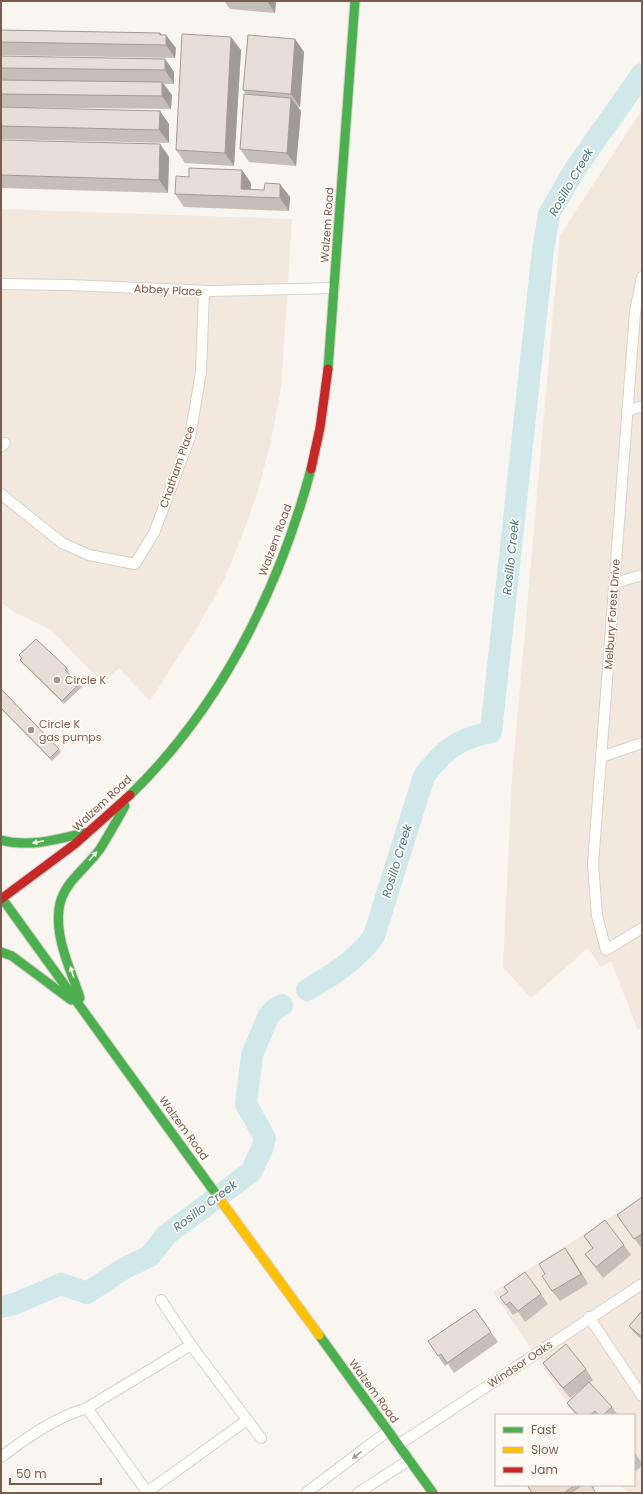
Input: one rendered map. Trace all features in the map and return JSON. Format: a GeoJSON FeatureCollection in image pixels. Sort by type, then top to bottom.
{"type":"FeatureCollection","features":[{"type":"Feature","properties":{"kind":"main road","name":"Walzem Road"},"geometry":{"type":"LineString","coordinates":[[355,1],[329,360],[320,428],[307,486],[282,557],[260,610],[232,664],[184,737],[156,769],[90,832],[40,871],[1,898],[84,1009],[433,1493]]}},
{"type":"Feature","properties":{"kind":"main road"},"geometry":{"type":"LineString","coordinates":[[84,1009],[61,937],[59,907],[63,894],[73,877],[96,853],[135,789]]}},
{"type":"Feature","properties":{"kind":"main road"},"geometry":{"type":"LineString","coordinates":[[1,840],[9,843],[30,844],[90,832]]}},
{"type":"Feature","properties":{"kind":"main road"},"geometry":{"type":"LineString","coordinates":[[1,952],[12,956],[84,1009]]}},
{"type":"Feature","properties":{"kind":"street","name":"Melbury Forest Drive"},"geometry":{"type":"LineString","coordinates":[[642,277],[635,312],[593,864],[597,916],[606,950],[642,928]]}},
{"type":"Feature","properties":{"kind":"street","name":"Abbey Place"},"geometry":{"type":"LineString","coordinates":[[1,284],[69,285],[204,291],[334,288]]}},
{"type":"Feature","properties":{"kind":"street","name":"Chatham Place"},"geometry":{"type":"LineString","coordinates":[[1,494],[62,543],[89,555],[135,564],[154,533],[190,436],[201,372],[204,291]]}},
{"type":"Feature","properties":{"kind":"street"},"geometry":{"type":"LineString","coordinates":[[627,410],[642,406]]}},
{"type":"Feature","properties":{"kind":"street"},"geometry":{"type":"LineString","coordinates":[[614,583],[642,575]]}},
{"type":"Feature","properties":{"kind":"street"},"geometry":{"type":"LineString","coordinates":[[601,757],[642,744]]}},
{"type":"Feature","properties":{"kind":"street","name":"Windsor Oaks"},"geometry":{"type":"LineString","coordinates":[[398,1445],[589,1317],[642,1284]]}},
{"type":"Feature","properties":{"kind":"street"},"geometry":{"type":"LineString","coordinates":[[161,1300],[191,1345],[261,1438]]}},
{"type":"Feature","properties":{"kind":"street"},"geometry":{"type":"LineString","coordinates":[[589,1317],[642,1396]]}},
{"type":"Feature","properties":{"kind":"street"},"geometry":{"type":"LineString","coordinates":[[1,1457],[34,1432],[87,1408],[191,1345]]}},
{"type":"Feature","properties":{"kind":"street"},"geometry":{"type":"LineString","coordinates":[[87,1408],[147,1492],[247,1420]]}},
{"type":"Feature","properties":{"kind":"street"},"geometry":{"type":"LineString","coordinates":[[306,1493],[388,1431]]}},
{"type":"Feature","properties":{"kind":"street"},"geometry":{"type":"LineString","coordinates":[[358,1493],[409,1460]]}},
{"type":"Feature","properties":{"kind":"shaded area"},"geometry":{"type":"Polygon","coordinates":[[[642,110],[642,1028],[638,1030],[611,961],[601,967],[588,948],[531,998],[503,967],[512,778],[560,235],[642,110]]]}},
{"type":"Feature","properties":{"kind":"shaded area"},"geometry":{"type":"Polygon","coordinates":[[[1,209],[292,219],[281,388],[270,446],[259,486],[244,531],[223,582],[199,624],[150,701],[119,668],[103,683],[51,630],[14,612],[1,602],[1,209]]]}},
{"type":"Feature","properties":{"kind":"shaded area"},"geometry":{"type":"Polygon","coordinates":[[[642,1197],[642,1493],[627,1493],[622,1486],[635,1486],[635,1414],[574,1414],[493,1292],[642,1197]]]}},
{"type":"Feature","properties":{"kind":"building"},"geometry":{"type":"Polygon","coordinates":[[[1,30],[160,33],[160,35],[166,35],[166,45],[1,42],[1,30]]]}},
{"type":"Feature","properties":{"kind":"building"},"geometry":{"type":"Polygon","coordinates":[[[182,34],[231,37],[225,153],[176,150],[182,34]]]}},
{"type":"Feature","properties":{"kind":"building"},"geometry":{"type":"Polygon","coordinates":[[[248,35],[295,39],[291,94],[243,90],[248,35]]]}},
{"type":"Feature","properties":{"kind":"building"},"geometry":{"type":"Polygon","coordinates":[[[1,56],[165,59],[165,70],[1,68],[1,56]]]}},
{"type":"Feature","properties":{"kind":"building"},"geometry":{"type":"Polygon","coordinates":[[[1,80],[162,82],[162,96],[1,94],[1,80]]]}},
{"type":"Feature","properties":{"kind":"building"},"geometry":{"type":"Polygon","coordinates":[[[244,94],[291,98],[287,153],[240,149],[244,94]]]}},
{"type":"Feature","properties":{"kind":"building"},"geometry":{"type":"Polygon","coordinates":[[[1,107],[160,111],[159,130],[1,126],[1,107]]]}},
{"type":"Feature","properties":{"kind":"building"},"geometry":{"type":"Polygon","coordinates":[[[1,140],[160,144],[159,180],[1,175],[1,140]]]}},
{"type":"Feature","properties":{"kind":"building"},"geometry":{"type":"Polygon","coordinates":[[[189,168],[242,170],[241,189],[264,190],[265,183],[280,184],[280,198],[175,194],[176,176],[189,177],[189,168]]]}},
{"type":"Feature","properties":{"kind":"building","name":"Circle K"},"geometry":{"type":"Polygon","coordinates":[[[36,639],[67,668],[65,670],[79,684],[62,701],[20,660],[22,658],[19,655],[36,639]]]}},
{"type":"Feature","properties":{"kind":"building","name":"Circle K gas pumps"},"geometry":{"type":"Polygon","coordinates":[[[1,689],[59,749],[50,758],[1,708],[1,689]]]}},
{"type":"Feature","properties":{"kind":"building"},"geometry":{"type":"Polygon","coordinates":[[[642,1197],[642,1234],[634,1239],[617,1215],[642,1197]]]}},
{"type":"Feature","properties":{"kind":"building"},"geometry":{"type":"Polygon","coordinates":[[[605,1220],[624,1245],[596,1267],[585,1254],[593,1248],[584,1236],[605,1220]]]}},
{"type":"Feature","properties":{"kind":"building"},"geometry":{"type":"Polygon","coordinates":[[[565,1248],[581,1274],[552,1291],[542,1276],[545,1274],[539,1264],[565,1248]]]}},
{"type":"Feature","properties":{"kind":"building"},"geometry":{"type":"Polygon","coordinates":[[[525,1272],[541,1294],[518,1311],[510,1302],[506,1305],[500,1297],[508,1292],[504,1287],[525,1272]]]}},
{"type":"Feature","properties":{"kind":"building"},"geometry":{"type":"Polygon","coordinates":[[[475,1309],[491,1332],[447,1363],[441,1354],[438,1356],[428,1341],[475,1309]]]}},
{"type":"Feature","properties":{"kind":"building"},"geometry":{"type":"Polygon","coordinates":[[[642,1311],[642,1337],[629,1326],[642,1311]]]}},
{"type":"Feature","properties":{"kind":"building"},"geometry":{"type":"Polygon","coordinates":[[[566,1344],[586,1369],[563,1388],[543,1363],[566,1344]]]}},
{"type":"Feature","properties":{"kind":"building"},"geometry":{"type":"Polygon","coordinates":[[[589,1382],[612,1407],[604,1414],[598,1414],[595,1411],[591,1414],[577,1414],[567,1403],[589,1382]]]}},
{"type":"Feature","properties":{"kind":"building"},"geometry":{"type":"Polygon","coordinates":[[[528,1486],[574,1486],[564,1493],[532,1493],[528,1486]]]}},
{"type":"Feature","properties":{"kind":"building"},"geometry":{"type":"Polygon","coordinates":[[[580,1486],[592,1486],[596,1493],[570,1493],[580,1486]]]}},
{"type":"Feature","properties":{"kind":"waterway","name":"Rosillo Creek"},"geometry":{"type":"LineString","coordinates":[[307,990],[335,973],[352,960],[374,936],[424,776],[438,759],[452,747],[469,738],[491,732],[543,250],[549,214],[575,169],[642,74]]}},
{"type":"Feature","properties":{"kind":"waterway","name":"Rosillo Creek"},"geometry":{"type":"LineString","coordinates":[[1,1307],[14,1304],[61,1284],[87,1293],[123,1269],[150,1256],[166,1235],[251,1172],[262,1149],[265,1138],[246,1104],[252,1055],[268,1017],[274,1010],[282,1005]]}},
{"type":"Feature","properties":{"kind":"traffic: fast"},"geometry":{"type":"LineString","coordinates":[[328,369],[355,1]]}},
{"type":"Feature","properties":{"kind":"traffic: fast"},"geometry":{"type":"LineString","coordinates":[[130,795],[162,761],[192,724],[218,686],[242,645],[282,559],[298,514],[311,469]]}},
{"type":"Feature","properties":{"kind":"traffic: fast"},"geometry":{"type":"LineString","coordinates":[[80,998],[68,965],[59,932],[58,920],[61,900],[65,891],[75,877],[100,849],[125,806]]}},
{"type":"Feature","properties":{"kind":"traffic: fast"},"geometry":{"type":"LineString","coordinates":[[1,840],[23,843],[45,842],[88,832]]}},
{"type":"Feature","properties":{"kind":"traffic: fast"},"geometry":{"type":"LineString","coordinates":[[1,897],[221,1201]]}},
{"type":"Feature","properties":{"kind":"traffic: fast"},"geometry":{"type":"LineString","coordinates":[[1,952],[12,956],[71,1000]]}},
{"type":"Feature","properties":{"kind":"traffic: fast"},"geometry":{"type":"LineString","coordinates":[[319,1335],[433,1493]]}},
{"type":"Feature","properties":{"kind":"traffic: slow"},"geometry":{"type":"LineString","coordinates":[[221,1201],[319,1335]]}},
{"type":"Feature","properties":{"kind":"traffic: jam"},"geometry":{"type":"LineString","coordinates":[[311,469],[320,428],[328,369]]}},
{"type":"Feature","properties":{"kind":"traffic: jam"},"geometry":{"type":"LineString","coordinates":[[1,899],[75,844],[130,795]]}},
{"type":"Feature","properties":{"kind":"place","name":"Circle K"},"geometry":{"type":"Point","coordinates":[57,680]}},
{"type":"Feature","properties":{"kind":"place","name":"Circle K gas pumps"},"geometry":{"type":"Point","coordinates":[31,730]}}]}
